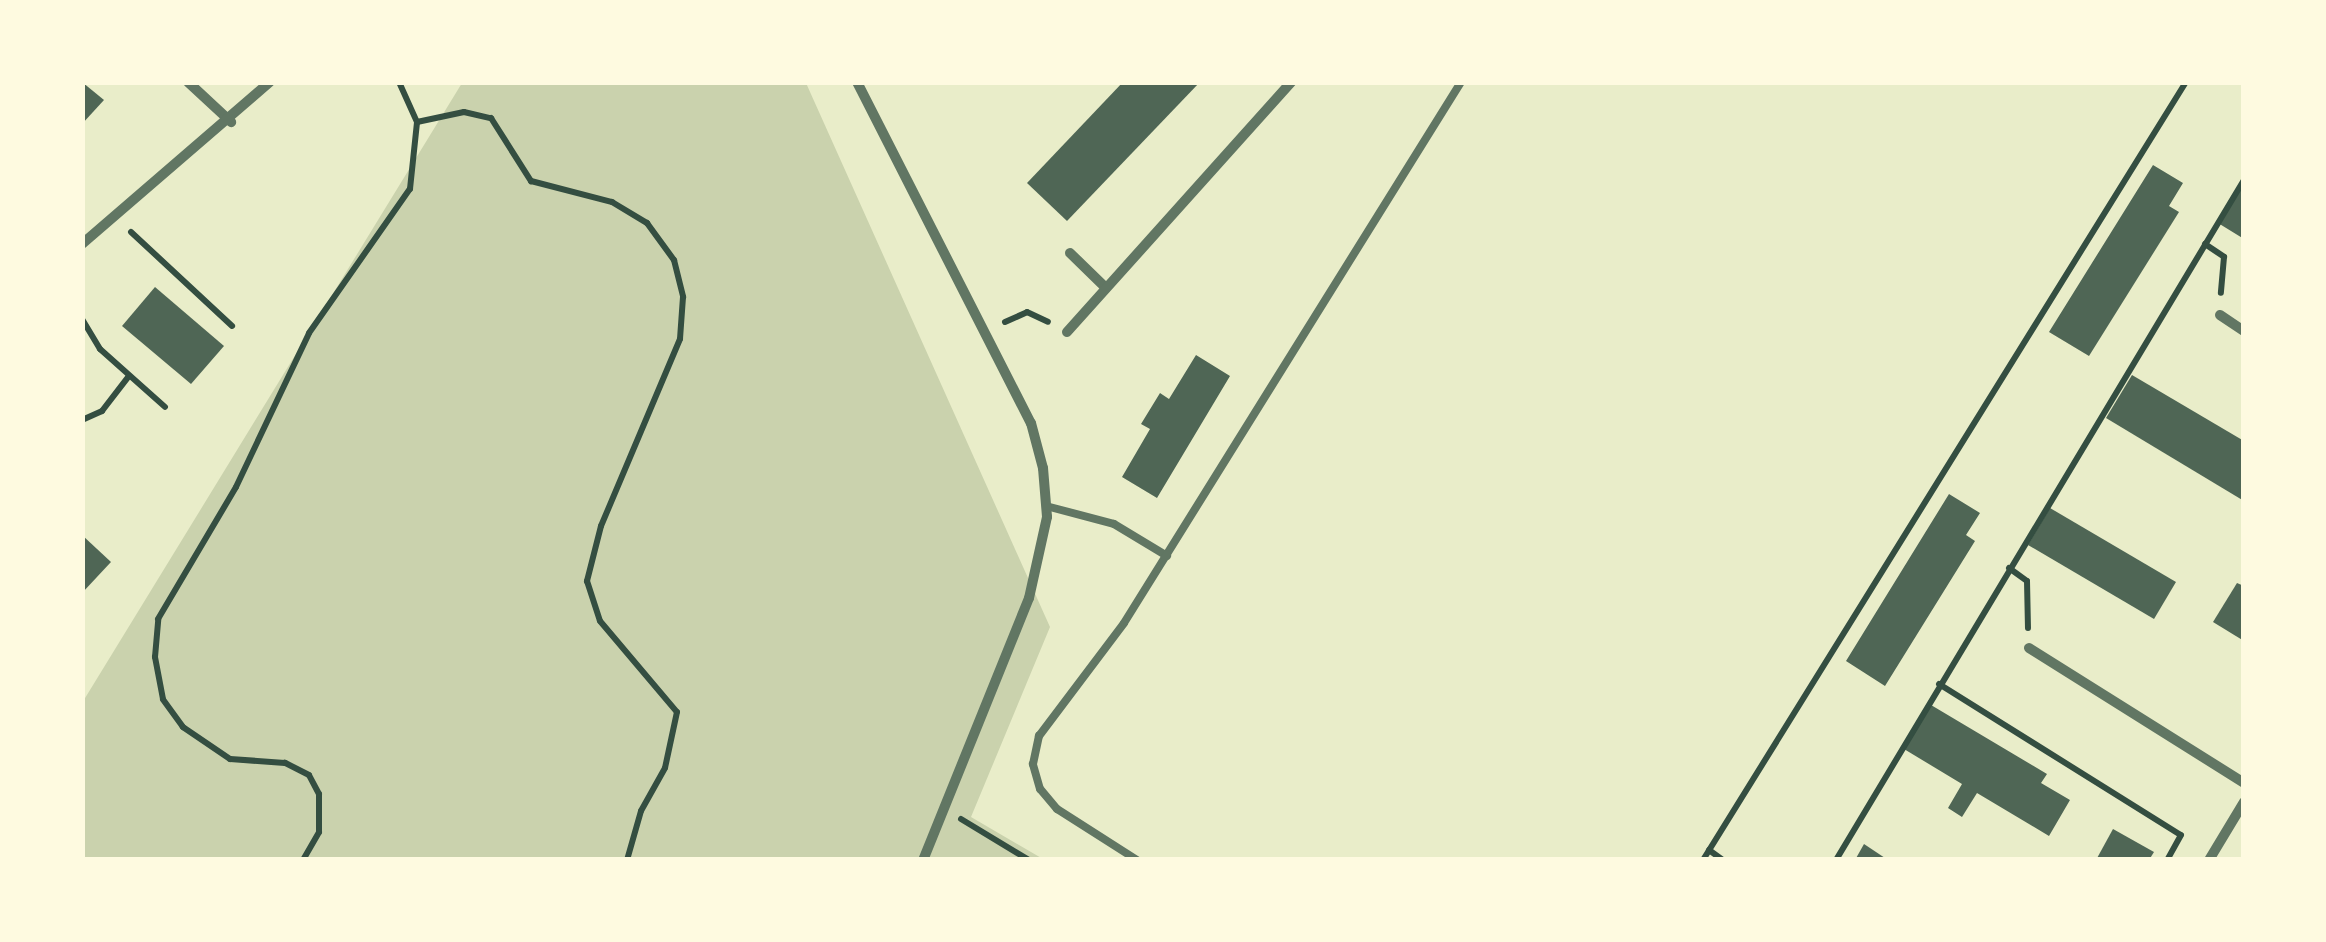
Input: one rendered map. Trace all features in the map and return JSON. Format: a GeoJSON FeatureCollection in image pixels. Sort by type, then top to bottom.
{"type":"FeatureCollection","features":[{"type":"Feature","properties":{"kind":"street"},"geometry":{"type":"LineString","coordinates":[[188,82],[231,122]]}},
{"type":"Feature","properties":{"kind":"street"},"geometry":{"type":"LineString","coordinates":[[82,244],[231,122],[270,82]]}},
{"type":"Feature","properties":{"kind":"street"},"geometry":{"type":"LineString","coordinates":[[857,82],[1031,423],[1046,506],[1029,598],[922,860]]}},
{"type":"Feature","properties":{"kind":"street"},"geometry":{"type":"LineString","coordinates":[[1067,332],[1292,82]]}},
{"type":"Feature","properties":{"kind":"street"},"geometry":{"type":"LineString","coordinates":[[1070,253],[1106,288]]}},
{"type":"Feature","properties":{"kind":"street"},"geometry":{"type":"LineString","coordinates":[[2220,315],[2244,331]]}},
{"type":"Feature","properties":{"kind":"street"},"geometry":{"type":"LineString","coordinates":[[2028,648],[2244,784]]}},
{"type":"Feature","properties":{"kind":"street"},"geometry":{"type":"LineString","coordinates":[[2209,860],[2244,802]]}},
{"type":"Feature","properties":{"kind":"lane"},"geometry":{"type":"LineString","coordinates":[[1138,860],[1057,810],[1040,789],[1034,764],[1039,736],[1167,556],[1461,82]]}},
{"type":"Feature","properties":{"kind":"lane"},"geometry":{"type":"LineString","coordinates":[[1046,506],[1114,524],[1167,556]]}},
{"type":"Feature","properties":{"kind":"path"},"geometry":{"type":"LineString","coordinates":[[302,860],[318,832],[319,794],[309,775],[285,762],[230,759],[184,728],[163,699],[158,619],[236,487],[309,333],[410,190],[417,122],[399,82]]}},
{"type":"Feature","properties":{"kind":"path"},"geometry":{"type":"LineString","coordinates":[[1703,860],[2186,82]]}},
{"type":"Feature","properties":{"kind":"path"},"geometry":{"type":"LineString","coordinates":[[417,122],[464,112],[491,118],[530,181],[612,202],[647,222],[674,260],[683,298],[680,340],[601,526],[587,581],[600,621],[677,712],[664,768],[642,811],[627,860]]}},
{"type":"Feature","properties":{"kind":"path"},"geometry":{"type":"LineString","coordinates":[[1836,860],[2244,180]]}},
{"type":"Feature","properties":{"kind":"path"},"geometry":{"type":"LineString","coordinates":[[115,217],[232,326]]}},
{"type":"Feature","properties":{"kind":"path"},"geometry":{"type":"LineString","coordinates":[[2205,244],[2224,257],[2220,315]]}},
{"type":"Feature","properties":{"kind":"path"},"geometry":{"type":"LineString","coordinates":[[985,332],[1027,312],[1067,332]]}},
{"type":"Feature","properties":{"kind":"path"},"geometry":{"type":"LineString","coordinates":[[82,318],[100,348],[165,406]]}},
{"type":"Feature","properties":{"kind":"path"},"geometry":{"type":"LineString","coordinates":[[82,420],[102,411],[129,376]]}},
{"type":"Feature","properties":{"kind":"path"},"geometry":{"type":"LineString","coordinates":[[2009,568],[2027,581],[2028,648]]}},
{"type":"Feature","properties":{"kind":"path"},"geometry":{"type":"LineString","coordinates":[[1939,684],[2182,835],[2167,860]]}},
{"type":"Feature","properties":{"kind":"path"},"geometry":{"type":"LineString","coordinates":[[943,808],[1028,860]]}},
{"type":"Feature","properties":{"kind":"path"},"geometry":{"type":"LineString","coordinates":[[1709,850],[1723,860]]}},
{"type":"Feature","properties":{"kind":"green space"},"geometry":{"type":"Polygon","coordinates":[[[462,83],[806,83],[1050,627],[971,817],[1043,859],[83,859],[82,703],[462,83]]]}},
{"type":"Feature","properties":{"kind":"building"},"geometry":{"type":"Polygon","coordinates":[[[82,82],[104,100],[82,124],[82,82]]]}},
{"type":"Feature","properties":{"kind":"building"},"geometry":{"type":"Polygon","coordinates":[[[1123,82],[1200,82],[1067,221],[1027,183],[1123,82]]]}},
{"type":"Feature","properties":{"kind":"building"},"geometry":{"type":"Polygon","coordinates":[[[2153,165],[2183,183],[2169,206],[2179,212],[2089,356],[2049,332],[2153,165]]]}},
{"type":"Feature","properties":{"kind":"building"},"geometry":{"type":"Polygon","coordinates":[[[2244,183],[2244,239],[2218,223],[2244,183]]]}},
{"type":"Feature","properties":{"kind":"building"},"geometry":{"type":"Polygon","coordinates":[[[155,287],[224,346],[191,384],[122,326],[155,287]]]}},
{"type":"Feature","properties":{"kind":"building"},"geometry":{"type":"Polygon","coordinates":[[[1196,355],[1230,376],[1157,498],[1122,477],[1150,429],[1141,424],[1160,393],[1169,399],[1196,355]]]}},
{"type":"Feature","properties":{"kind":"building"},"geometry":{"type":"Polygon","coordinates":[[[2132,375],[2244,441],[2244,501],[2106,418],[2132,375]]]}},
{"type":"Feature","properties":{"kind":"building"},"geometry":{"type":"Polygon","coordinates":[[[1949,494],[1980,513],[1966,535],[1975,541],[1885,686],[1846,661],[1949,494]]]}},
{"type":"Feature","properties":{"kind":"building"},"geometry":{"type":"Polygon","coordinates":[[[2050,508],[2176,582],[2154,619],[2028,545],[2050,508]]]}},
{"type":"Feature","properties":{"kind":"building"},"geometry":{"type":"Polygon","coordinates":[[[82,535],[111,562],[82,593],[82,535]]]}},
{"type":"Feature","properties":{"kind":"building"},"geometry":{"type":"Polygon","coordinates":[[[2237,583],[2244,586],[2244,641],[2213,622],[2237,583]]]}},
{"type":"Feature","properties":{"kind":"building"},"geometry":{"type":"Polygon","coordinates":[[[1931,705],[2047,774],[2041,783],[2070,800],[2049,836],[1977,793],[1962,817],[1948,808],[1962,784],[1904,749],[1931,705]]]}},
{"type":"Feature","properties":{"kind":"building"},"geometry":{"type":"Polygon","coordinates":[[[2113,829],[2154,852],[2149,860],[2096,860],[2113,829]]]}},
{"type":"Feature","properties":{"kind":"building"},"geometry":{"type":"Polygon","coordinates":[[[1864,844],[1888,860],[1855,860],[1864,844]]]}}]}
